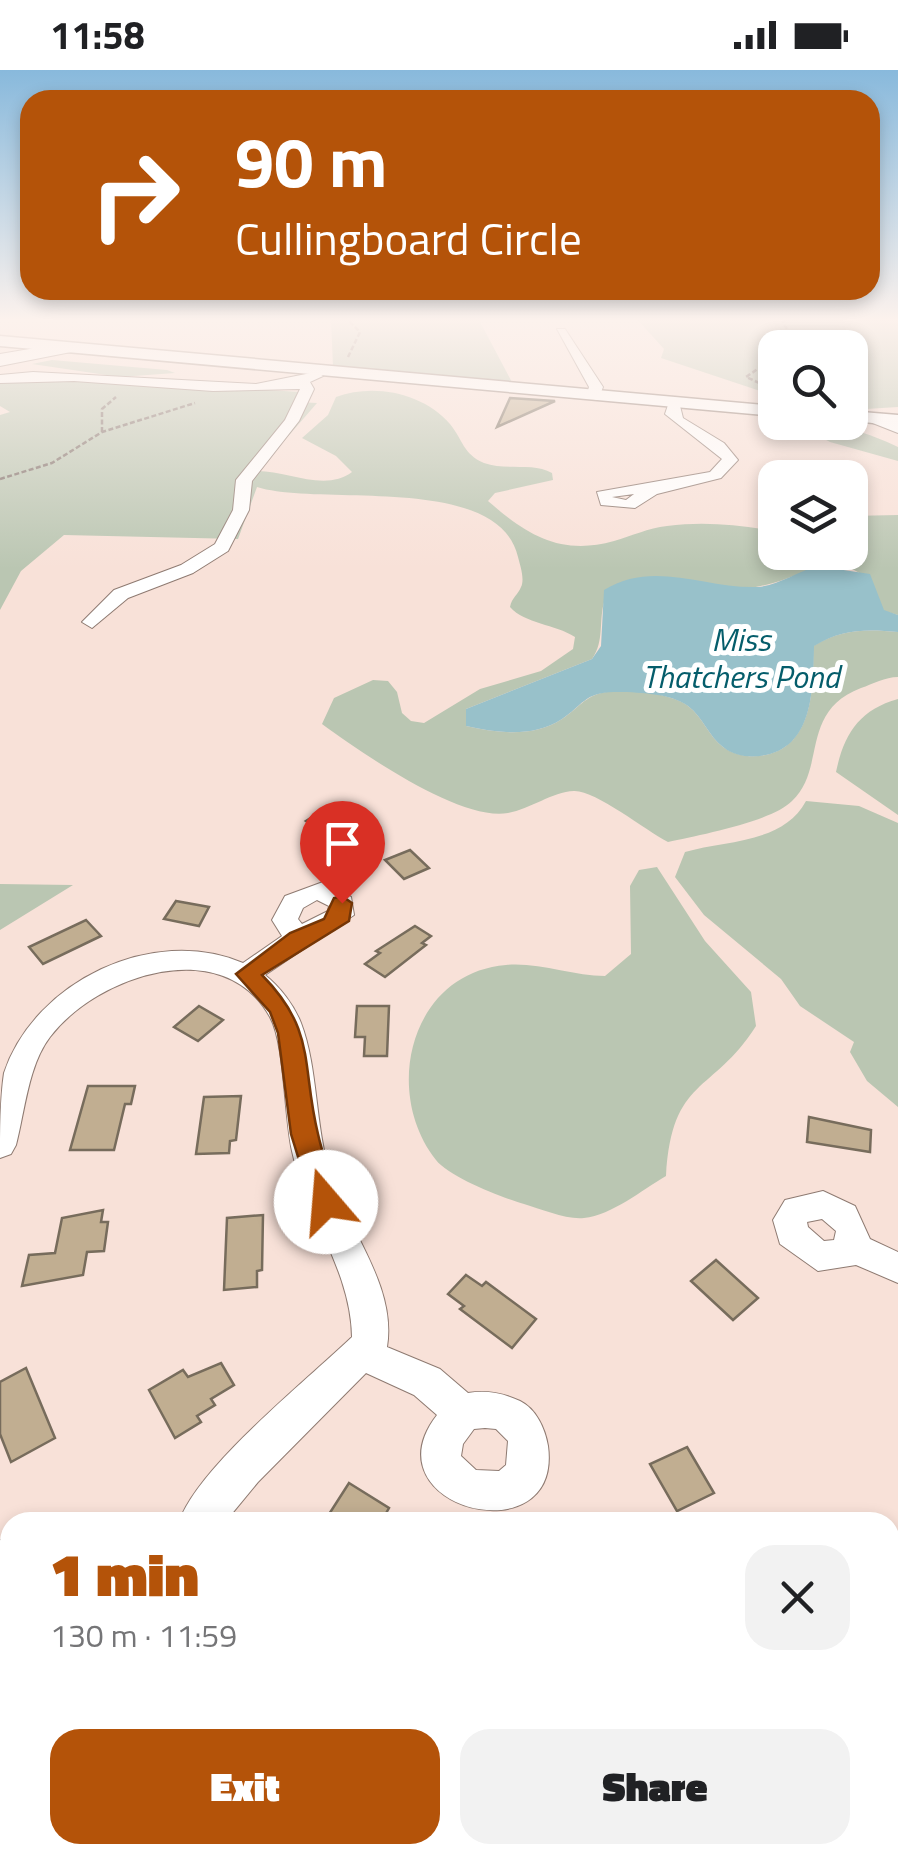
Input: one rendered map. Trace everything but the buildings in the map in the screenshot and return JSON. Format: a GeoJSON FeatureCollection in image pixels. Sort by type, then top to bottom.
{"type":"FeatureCollection","features":[{"type":"Feature","properties":{"kind":"main road"},"geometry":{"type":"LineString","coordinates":[[636,402],[758,411]]}},
{"type":"Feature","properties":{"kind":"main road"},"geometry":{"type":"LineString","coordinates":[[868,416],[898,416]]}},
{"type":"Feature","properties":{"kind":"street"},"geometry":{"type":"LineString","coordinates":[[92,622],[121,594],[198,564],[222,547],[241,510],[244,480],[301,402]]}},
{"type":"Feature","properties":{"kind":"street"},"geometry":{"type":"LineString","coordinates":[[651,490],[715,476],[730,460],[724,450],[680,424],[672,414],[674,406]]}},
{"type":"Feature","properties":{"kind":"street"},"geometry":{"type":"LineString","coordinates":[[868,419],[898,429]]}},
{"type":"Feature","properties":{"kind":"street"},"geometry":{"type":"LineString","coordinates":[[248,974],[298,938]]}},
{"type":"Feature","properties":{"kind":"street"},"geometry":{"type":"LineString","coordinates":[[0,1145],[36,1033],[65,1003],[111,978],[151,965],[204,962],[248,974],[280,1008],[290,1033],[297,1092],[316,1178],[366,1296],[370,1344],[244,1468],[207,1512]]}},
{"type":"Feature","properties":{"kind":"street"},"geometry":{"type":"LineString","coordinates":[[851,1246],[898,1268]]}},
{"type":"Feature","properties":{"kind":"street"},"geometry":{"type":"LineString","coordinates":[[362,1354],[428,1382],[462,1413]]}},
{"type":"Feature","properties":{"kind":"path"},"geometry":{"type":"LineString","coordinates":[[102,432],[102,410],[108,402]]}},
{"type":"Feature","properties":{"kind":"path"},"geometry":{"type":"LineString","coordinates":[[0,479],[52,464],[102,432],[203,402]]}},
{"type":"Feature","properties":{"kind":"green space"},"geometry":{"type":"Polygon","coordinates":[[[0,402],[317,403],[258,471],[330,480],[352,472],[336,456],[302,438],[328,415],[334,402],[419,402],[439,413],[467,451],[484,463],[552,473],[553,480],[495,493],[488,501],[531,533],[577,546],[614,541],[660,527],[735,525],[758,528],[758,570],[810,570],[732,591],[605,599],[599,645],[592,659],[466,709],[466,726],[503,732],[539,729],[562,719],[598,694],[637,692],[680,702],[693,711],[723,747],[738,754],[760,756],[782,749],[802,726],[811,695],[813,646],[854,632],[898,632],[898,677],[842,698],[821,726],[809,773],[792,801],[782,809],[734,827],[668,842],[607,804],[574,791],[508,813],[464,807],[412,782],[322,724],[334,698],[373,680],[388,681],[397,692],[402,713],[411,721],[424,723],[480,689],[541,671],[573,649],[575,637],[524,617],[510,607],[521,587],[522,576],[518,557],[504,530],[478,513],[443,503],[257,487],[238,539],[64,535],[21,571],[0,610],[0,415],[10,412],[0,402]]]}},
{"type":"Feature","properties":{"kind":"green space"},"geometry":{"type":"Polygon","coordinates":[[[868,402],[898,402],[898,407],[868,409],[868,402]]]}},
{"type":"Feature","properties":{"kind":"green space"},"geometry":{"type":"Polygon","coordinates":[[[868,435],[898,447],[898,461],[826,440],[868,440],[868,435]]]}},
{"type":"Feature","properties":{"kind":"green space"},"geometry":{"type":"Polygon","coordinates":[[[898,515],[898,615],[884,611],[871,583],[854,570],[868,570],[868,516],[898,515]]]}},
{"type":"Feature","properties":{"kind":"green space"},"geometry":{"type":"Polygon","coordinates":[[[898,699],[898,815],[836,772],[855,725],[873,710],[898,699]]]}},
{"type":"Feature","properties":{"kind":"green space"},"geometry":{"type":"Polygon","coordinates":[[[806,801],[859,806],[898,823],[898,1107],[867,1081],[850,1052],[854,1042],[800,1006],[781,979],[704,915],[675,877],[685,852],[768,833],[796,815],[806,801]]]}},
{"type":"Feature","properties":{"kind":"green space"},"geometry":{"type":"Polygon","coordinates":[[[657,867],[705,941],[751,992],[756,1026],[686,1103],[676,1120],[666,1176],[616,1207],[577,1218],[503,1197],[443,1167],[420,1132],[411,1102],[409,1071],[415,1040],[427,1012],[447,989],[473,973],[506,965],[605,976],[631,954],[630,886],[639,870],[657,867]]]}},
{"type":"Feature","properties":{"kind":"green space"},"geometry":{"type":"Polygon","coordinates":[[[0,884],[73,885],[0,930],[0,884]]]}},
{"type":"Feature","properties":{"kind":"water","name":"Miss Thatchers Pond"},"geometry":{"type":"Polygon","coordinates":[[[807,570],[870,574],[884,610],[898,615],[898,632],[854,632],[814,646],[808,711],[794,739],[782,749],[755,756],[733,753],[718,743],[688,706],[672,698],[642,693],[596,694],[539,729],[503,732],[466,726],[466,709],[592,659],[601,646],[604,590],[623,581],[661,576],[738,586],[773,584],[807,570]]]}},
{"type":"Feature","properties":{"kind":"route"},"geometry":{"type":"LineString","coordinates":[[326,1202],[304,1134],[290,1033],[280,1008],[248,974],[298,938],[332,924],[341,916],[342,903]]}}]}
